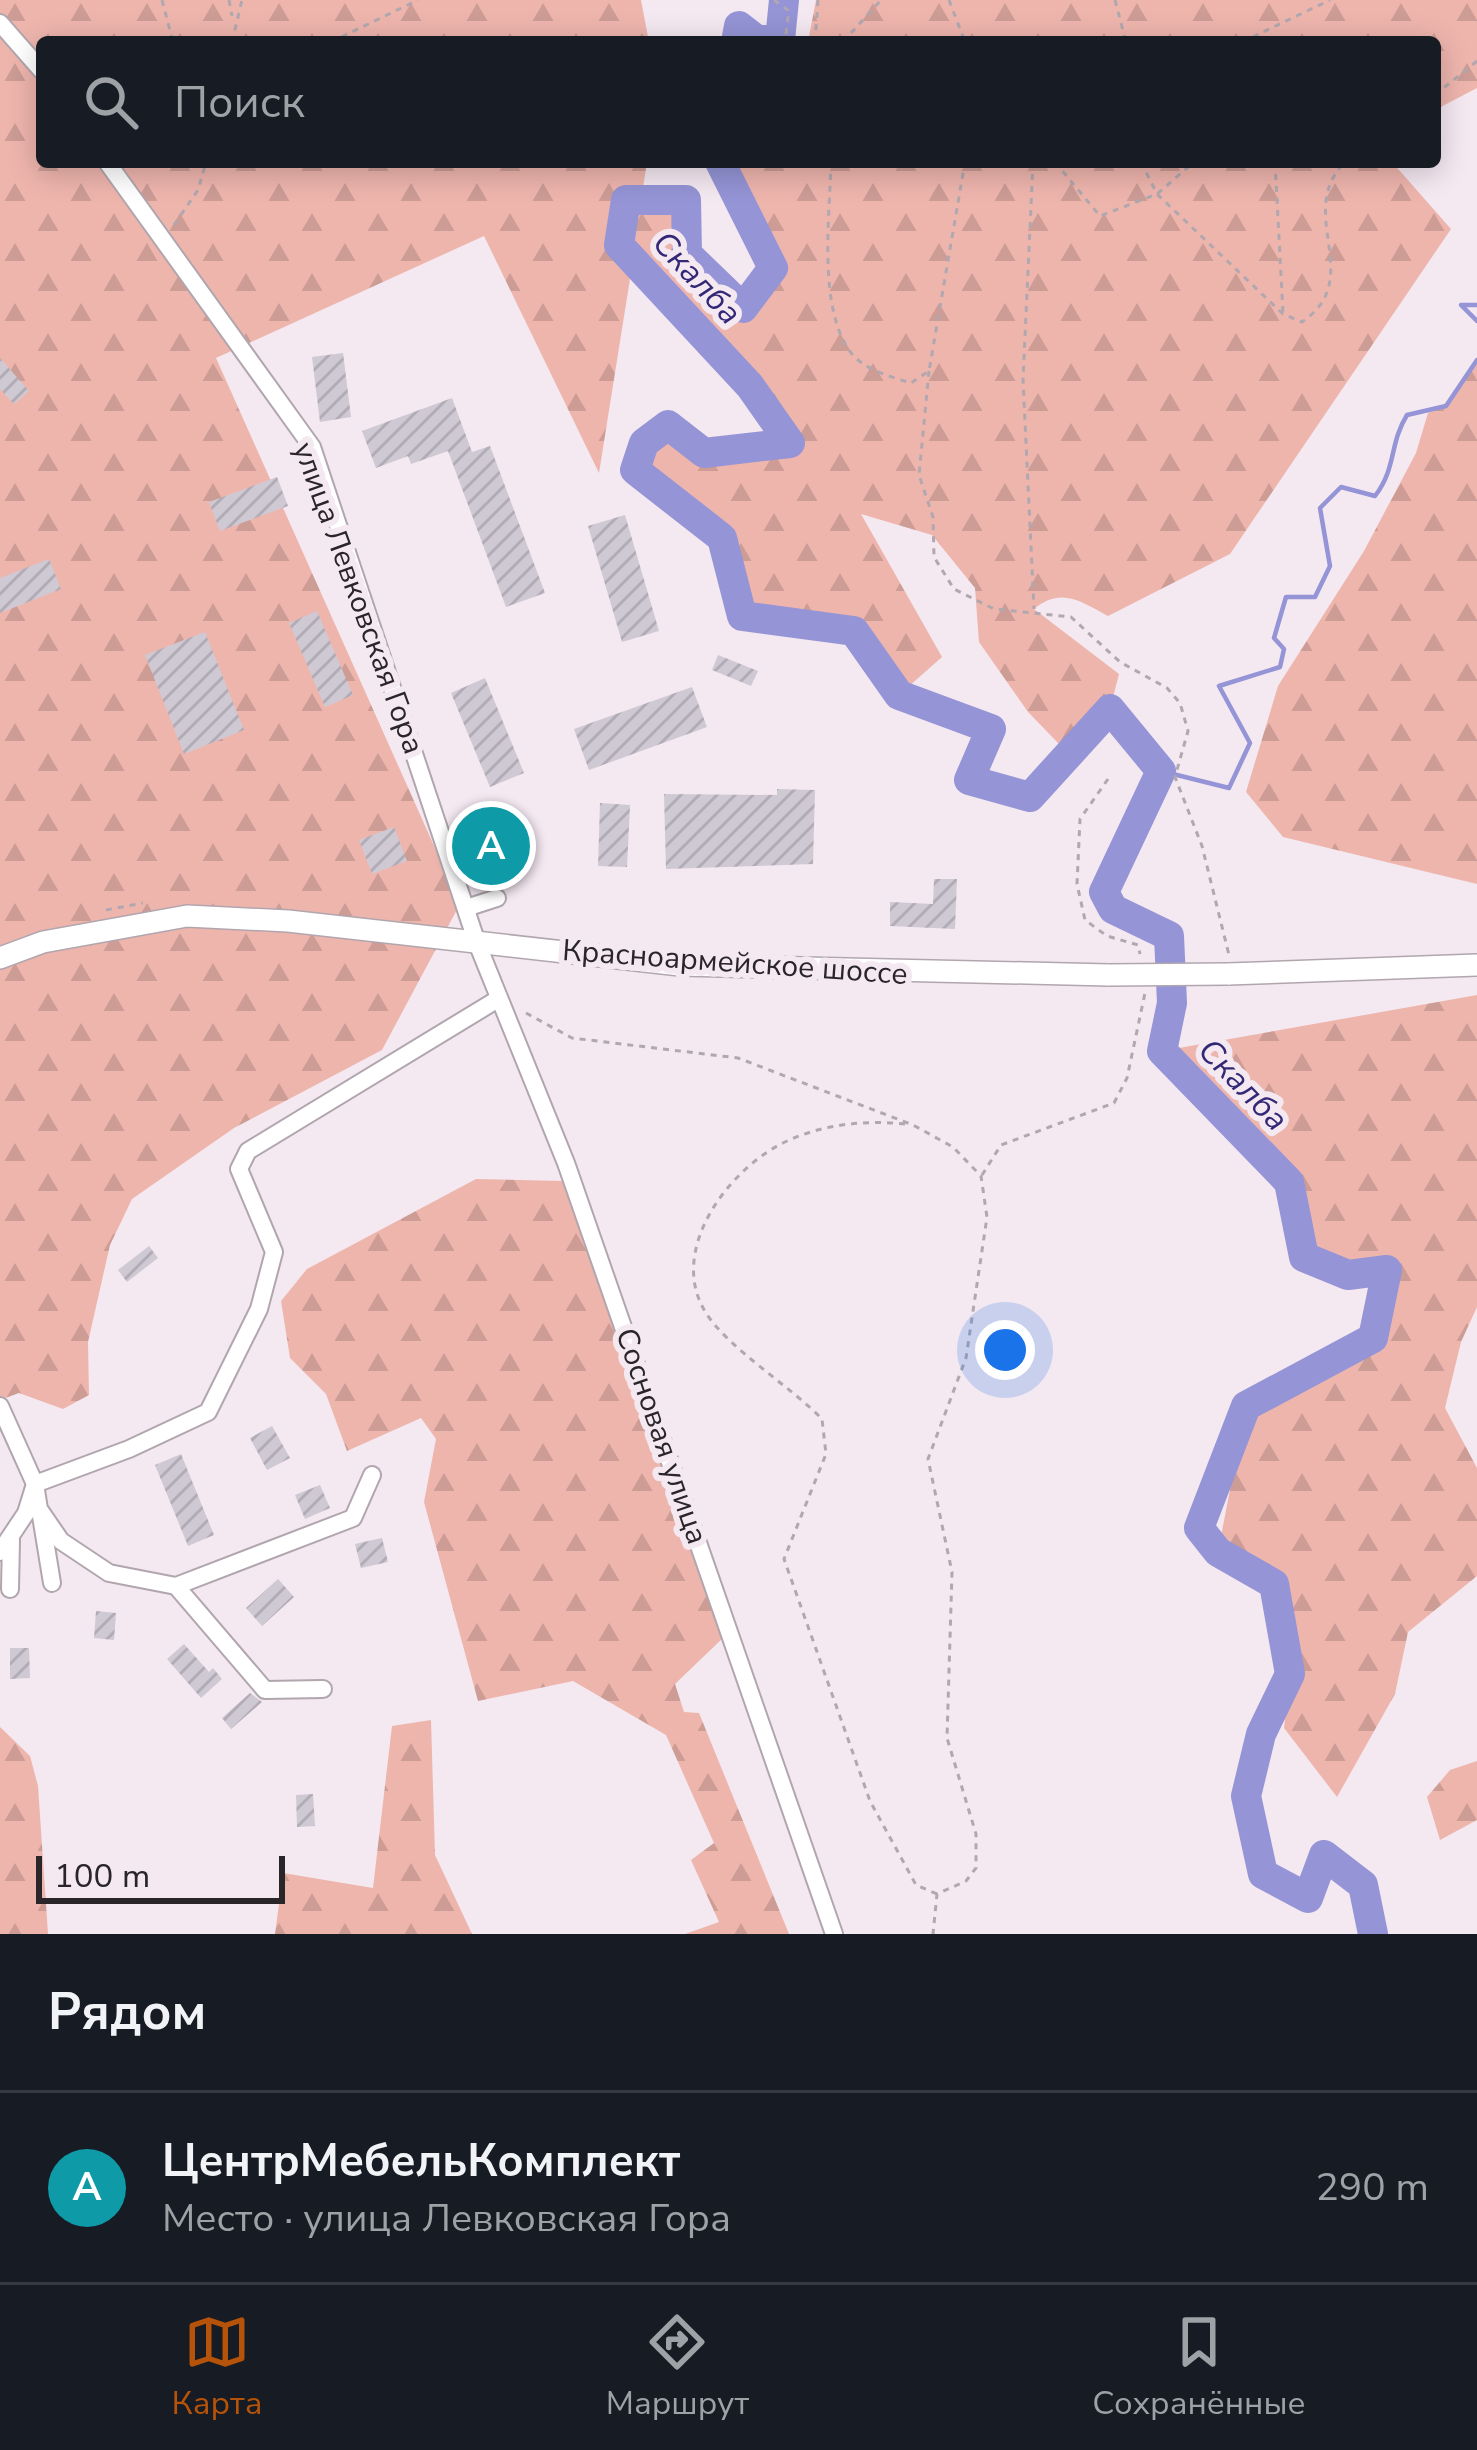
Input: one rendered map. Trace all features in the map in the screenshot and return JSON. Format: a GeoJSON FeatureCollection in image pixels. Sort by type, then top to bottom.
{"type":"FeatureCollection","features":[{"type":"Feature","properties":{"kind":"main road","name":"Красноармейское шоссе"},"geometry":{"type":"LineString","coordinates":[[0,958],[43,942],[187,916],[773,970],[1109,975],[1477,965]]}},
{"type":"Feature","properties":{"kind":"street"},"geometry":{"type":"LineString","coordinates":[[0,23],[36,62]]}},
{"type":"Feature","properties":{"kind":"street","name":"улица Левковская Гора"},"geometry":{"type":"LineString","coordinates":[[111,168],[312,447],[477,943]]}},
{"type":"Feature","properties":{"kind":"street"},"geometry":{"type":"LineString","coordinates":[[466,908],[497,898]]}},
{"type":"Feature","properties":{"kind":"street","name":"Сосновая улица"},"geometry":{"type":"LineString","coordinates":[[477,943],[566,1163],[834,1934]]}},
{"type":"Feature","properties":{"kind":"street"},"geometry":{"type":"LineString","coordinates":[[10,1589],[6,1546],[34,1484],[208,1412],[259,1309],[274,1252],[239,1169],[248,1151],[498,999]]}},
{"type":"Feature","properties":{"kind":"street"},"geometry":{"type":"LineString","coordinates":[[0,1406],[34,1484],[52,1583]]}},
{"type":"Feature","properties":{"kind":"street"},"geometry":{"type":"LineString","coordinates":[[39,1509],[61,1541],[109,1573],[176,1586],[353,1518],[372,1475]]}},
{"type":"Feature","properties":{"kind":"street"},"geometry":{"type":"LineString","coordinates":[[176,1586],[265,1690],[323,1689]]}},
{"type":"Feature","properties":{"kind":"path"},"geometry":{"type":"LineString","coordinates":[[162,0],[171,36]]}},
{"type":"Feature","properties":{"kind":"path"},"geometry":{"type":"LineString","coordinates":[[229,0],[232,36]]}},
{"type":"Feature","properties":{"kind":"path"},"geometry":{"type":"LineString","coordinates":[[233,20],[242,0]]}},
{"type":"Feature","properties":{"kind":"path"},"geometry":{"type":"LineString","coordinates":[[343,36],[418,0]]}},
{"type":"Feature","properties":{"kind":"path"},"geometry":{"type":"LineString","coordinates":[[815,36],[818,0]]}},
{"type":"Feature","properties":{"kind":"path"},"geometry":{"type":"LineString","coordinates":[[848,36],[881,0]]}},
{"type":"Feature","properties":{"kind":"path"},"geometry":{"type":"LineString","coordinates":[[949,0],[963,36]]}},
{"type":"Feature","properties":{"kind":"path"},"geometry":{"type":"LineString","coordinates":[[1115,0],[1124,36]]}},
{"type":"Feature","properties":{"kind":"path"},"geometry":{"type":"LineString","coordinates":[[1255,36],[1330,0]]}},
{"type":"Feature","properties":{"kind":"path"},"geometry":{"type":"LineString","coordinates":[[776,2],[789,11],[786,36]]}},
{"type":"Feature","properties":{"kind":"path"},"geometry":{"type":"LineString","coordinates":[[1441,90],[1477,62]]}},
{"type":"Feature","properties":{"kind":"path"},"geometry":{"type":"LineString","coordinates":[[172,256],[173,227],[197,190],[204,168]]}},
{"type":"Feature","properties":{"kind":"path"},"geometry":{"type":"LineString","coordinates":[[831,168],[826,274],[852,354],[881,373],[911,382],[929,371]]}},
{"type":"Feature","properties":{"kind":"path"},"geometry":{"type":"LineString","coordinates":[[964,168],[929,371],[919,475],[933,517],[934,556],[954,589],[994,609],[1034,609],[1071,616],[1120,662],[1167,688],[1180,703],[1188,731],[1176,774],[1202,846],[1229,947]]}},
{"type":"Feature","properties":{"kind":"path"},"geometry":{"type":"LineString","coordinates":[[1033,168],[1023,380],[1034,609]]}},
{"type":"Feature","properties":{"kind":"path"},"geometry":{"type":"LineString","coordinates":[[1060,168],[1100,216],[1157,194],[1187,168]]}},
{"type":"Feature","properties":{"kind":"path"},"geometry":{"type":"LineString","coordinates":[[1144,168],[1157,194],[1283,314],[1302,322],[1319,310],[1333,283],[1323,202],[1342,168]]}},
{"type":"Feature","properties":{"kind":"path"},"geometry":{"type":"LineString","coordinates":[[1275,168],[1283,314]]}},
{"type":"Feature","properties":{"kind":"path"},"geometry":{"type":"LineString","coordinates":[[1108,778],[1080,819],[1077,884],[1085,920],[1107,936],[1138,945],[1143,963]]}},
{"type":"Feature","properties":{"kind":"path"},"geometry":{"type":"LineString","coordinates":[[981,1176],[1001,1145],[1114,1102],[1127,1078],[1147,982]]}},
{"type":"Feature","properties":{"kind":"path"},"geometry":{"type":"LineString","coordinates":[[498,999],[572,1038],[738,1058],[913,1125],[953,1147],[981,1176],[987,1217],[966,1358],[928,1459],[952,1572],[947,1738],[976,1834],[976,1868],[966,1881],[937,1894],[916,1885],[870,1801],[784,1559],[826,1454],[822,1419],[717,1326],[705,1312],[694,1278],[696,1242],[717,1203],[748,1166],[787,1141],[830,1126],[873,1121],[913,1125]]}},
{"type":"Feature","properties":{"kind":"path"},"geometry":{"type":"LineString","coordinates":[[933,1934],[937,1894]]}},
{"type":"Feature","properties":{"kind":"green space"},"geometry":{"type":"Polygon","coordinates":[[[0,0],[641,0],[648,36],[36,36],[36,168],[646,168],[641,200],[686,200],[688,254],[743,308],[772,268],[724,168],[1397,168],[1451,229],[1230,554],[1108,616],[1062,598],[1034,609],[1119,674],[1110,709],[1060,745],[1028,712],[979,642],[975,588],[932,535],[861,514],[942,657],[899,695],[854,631],[742,616],[721,538],[635,470],[644,443],[668,425],[705,453],[789,442],[749,386],[633,260],[599,473],[484,236],[216,358],[460,904],[382,1050],[234,1128],[132,1199],[110,1245],[88,1342],[89,1395],[63,1409],[19,1393],[0,1400],[0,0]]]}},
{"type":"Feature","properties":{"kind":"green space"},"geometry":{"type":"Polygon","coordinates":[[[816,0],[1477,0],[1477,88],[1441,107],[1441,36],[809,36],[816,0]]]}},
{"type":"Feature","properties":{"kind":"green space"},"geometry":{"type":"Polygon","coordinates":[[[1477,360],[1477,884],[1283,837],[1246,792],[1278,686],[1364,551],[1416,453],[1428,413],[1446,406],[1477,360]]]}},
{"type":"Feature","properties":{"kind":"green space"},"geometry":{"type":"Polygon","coordinates":[[[1477,995],[1477,1307],[1461,1342],[1445,1408],[1477,1468],[1477,1576],[1408,1632],[1395,1694],[1337,1797],[1284,1728],[1290,1674],[1274,1584],[1218,1552],[1246,1406],[1373,1338],[1386,1271],[1348,1275],[1304,1257],[1289,1182],[1162,1051],[1477,995]]]}},
{"type":"Feature","properties":{"kind":"green space"},"geometry":{"type":"Polygon","coordinates":[[[476,1179],[564,1181],[724,1637],[675,1684],[684,1712],[699,1713],[789,1934],[685,1934],[719,1922],[691,1860],[714,1843],[666,1735],[573,1681],[478,1701],[424,1502],[436,1439],[421,1418],[347,1451],[326,1394],[290,1358],[281,1301],[307,1269],[476,1179]]]}},
{"type":"Feature","properties":{"kind":"green space"},"geometry":{"type":"Polygon","coordinates":[[[431,1720],[435,1855],[472,1934],[275,1934],[283,1873],[373,1888],[392,1726],[431,1720]]]}},
{"type":"Feature","properties":{"kind":"green space"},"geometry":{"type":"Polygon","coordinates":[[[0,1727],[30,1756],[38,1786],[48,1934],[0,1934],[0,1727]]]}},
{"type":"Feature","properties":{"kind":"green space"},"geometry":{"type":"Polygon","coordinates":[[[1477,1761],[1477,1820],[1440,1840],[1427,1797],[1450,1770],[1477,1761]]]}},
{"type":"Feature","properties":{"kind":"building"},"geometry":{"type":"Polygon","coordinates":[[[343,353],[351,417],[320,422],[312,357],[343,353]]]}},
{"type":"Feature","properties":{"kind":"building"},"geometry":{"type":"Polygon","coordinates":[[[0,358],[29,391],[14,404],[0,389],[0,358]]]}},
{"type":"Feature","properties":{"kind":"building"},"geometry":{"type":"Polygon","coordinates":[[[452,398],[472,452],[490,446],[545,593],[506,607],[448,451],[411,464],[408,456],[376,468],[362,431],[452,398]]]}},
{"type":"Feature","properties":{"kind":"building"},"geometry":{"type":"Polygon","coordinates":[[[277,477],[288,506],[220,531],[209,502],[277,477]]]}},
{"type":"Feature","properties":{"kind":"building"},"geometry":{"type":"Polygon","coordinates":[[[625,515],[659,631],[622,642],[588,526],[625,515]]]}},
{"type":"Feature","properties":{"kind":"building"},"geometry":{"type":"Polygon","coordinates":[[[49,559],[61,589],[0,613],[0,578],[49,559]]]}},
{"type":"Feature","properties":{"kind":"building"},"geometry":{"type":"Polygon","coordinates":[[[317,611],[353,695],[325,707],[289,623],[317,611]]]}},
{"type":"Feature","properties":{"kind":"building"},"geometry":{"type":"Polygon","coordinates":[[[205,632],[244,730],[184,754],[145,655],[205,632]]]}},
{"type":"Feature","properties":{"kind":"building"},"geometry":{"type":"Polygon","coordinates":[[[718,655],[758,671],[751,686],[712,670],[718,655]]]}},
{"type":"Feature","properties":{"kind":"building"},"geometry":{"type":"Polygon","coordinates":[[[485,678],[524,773],[490,787],[451,693],[485,678]]]}},
{"type":"Feature","properties":{"kind":"building"},"geometry":{"type":"Polygon","coordinates":[[[692,687],[707,727],[589,770],[574,729],[692,687]]]}},
{"type":"Feature","properties":{"kind":"building"},"geometry":{"type":"Polygon","coordinates":[[[777,789],[815,790],[813,864],[666,869],[664,794],[777,795],[777,789]]]}},
{"type":"Feature","properties":{"kind":"building"},"geometry":{"type":"Polygon","coordinates":[[[489,802],[520,879],[501,886],[492,886],[463,813],[489,802]]]}},
{"type":"Feature","properties":{"kind":"building"},"geometry":{"type":"Polygon","coordinates":[[[600,803],[630,805],[627,867],[598,866],[600,803]]]}},
{"type":"Feature","properties":{"kind":"building"},"geometry":{"type":"Polygon","coordinates":[[[394,827],[407,861],[372,874],[359,840],[394,827]]]}},
{"type":"Feature","properties":{"kind":"building"},"geometry":{"type":"Polygon","coordinates":[[[934,879],[957,879],[955,929],[890,926],[890,902],[933,904],[934,879]]]}},
{"type":"Feature","properties":{"kind":"building"},"geometry":{"type":"Polygon","coordinates":[[[149,1246],[158,1258],[127,1282],[118,1270],[149,1246]]]}},
{"type":"Feature","properties":{"kind":"building"},"geometry":{"type":"Polygon","coordinates":[[[272,1426],[290,1458],[267,1470],[250,1438],[272,1426]]]}},
{"type":"Feature","properties":{"kind":"building"},"geometry":{"type":"Polygon","coordinates":[[[181,1454],[214,1535],[188,1546],[155,1465],[181,1454]]]}},
{"type":"Feature","properties":{"kind":"building"},"geometry":{"type":"Polygon","coordinates":[[[320,1485],[330,1508],[305,1519],[295,1495],[320,1485]]]}},
{"type":"Feature","properties":{"kind":"building"},"geometry":{"type":"Polygon","coordinates":[[[382,1538],[388,1562],[361,1568],[355,1544],[382,1538]]]}},
{"type":"Feature","properties":{"kind":"building"},"geometry":{"type":"Polygon","coordinates":[[[278,1579],[294,1597],[262,1626],[246,1608],[278,1579]]]}},
{"type":"Feature","properties":{"kind":"building"},"geometry":{"type":"Polygon","coordinates":[[[96,1611],[116,1613],[114,1640],[94,1638],[96,1611]]]}},
{"type":"Feature","properties":{"kind":"building"},"geometry":{"type":"Polygon","coordinates":[[[184,1644],[209,1672],[213,1668],[222,1679],[201,1698],[167,1659],[184,1644]]]}},
{"type":"Feature","properties":{"kind":"building"},"geometry":{"type":"Polygon","coordinates":[[[10,1648],[29,1648],[30,1678],[10,1679],[10,1648]]]}},
{"type":"Feature","properties":{"kind":"building"},"geometry":{"type":"Polygon","coordinates":[[[250,1693],[262,1702],[231,1729],[222,1718],[250,1693]]]}},
{"type":"Feature","properties":{"kind":"building"},"geometry":{"type":"Polygon","coordinates":[[[313,1794],[315,1826],[297,1827],[296,1795],[313,1794]]]}},
{"type":"Feature","properties":{"kind":"waterway","name":"Скалба"},"geometry":{"type":"LineString","coordinates":[[780,36],[784,0]]}},
{"type":"Feature","properties":{"kind":"waterway","name":"Скалба"},"geometry":{"type":"LineString","coordinates":[[737,36],[739,26],[752,36]]}},
{"type":"Feature","properties":{"kind":"waterway","name":"Скалба"},"geometry":{"type":"LineString","coordinates":[[723,168],[773,268],[743,308],[687,254],[686,200],[626,200],[619,245],[750,386],[790,443],[704,453],[668,425],[644,443],[635,470],[722,538],[742,616],[854,631],[899,695],[991,729],[969,780],[1030,797],[1110,709],[1161,771],[1104,892],[1113,909],[1169,936],[1172,1003],[1162,1051],[1289,1182],[1304,1257],[1348,1275],[1387,1270],[1373,1338],[1246,1406],[1199,1528],[1218,1552],[1274,1584],[1290,1674],[1261,1734],[1246,1796],[1263,1874],[1308,1898],[1324,1855],[1363,1885],[1373,1934]]}},
{"type":"Feature","properties":{"kind":"waterway"},"geometry":{"type":"LineString","coordinates":[[1477,305],[1461,305],[1477,321]]}},
{"type":"Feature","properties":{"kind":"waterway"},"geometry":{"type":"LineString","coordinates":[[1161,771],[1229,788],[1250,743],[1219,686],[1280,667],[1284,649],[1274,638],[1286,597],[1315,597],[1330,566],[1320,508],[1341,487],[1375,496],[1407,415],[1446,406],[1477,360]]}},
{"type":"Feature","properties":{"kind":"place","name":"ЦентрМебельКомплект"},"geometry":{"type":"Point","coordinates":[491,846]}}]}
